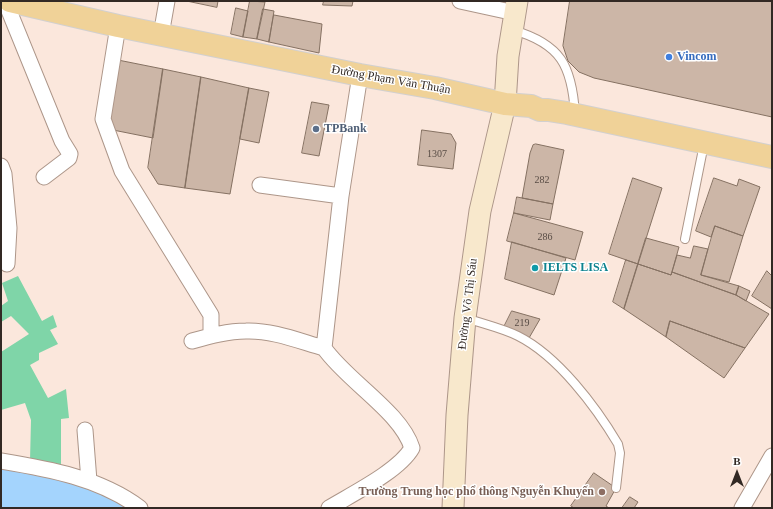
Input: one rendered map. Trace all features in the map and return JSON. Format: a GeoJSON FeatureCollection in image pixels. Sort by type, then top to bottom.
{"type":"FeatureCollection","features":[{"type":"Feature","properties":{"kind":"main road","name":"Đường Phạm Văn Thuận"},"geometry":{"type":"LineString","coordinates":[[15,2],[161,35],[360,75],[435,88],[505,104],[531,106],[540,110],[575,115],[704,144],[772,157]]}},
{"type":"Feature","properties":{"kind":"main road","name":"Đường Võ Thị Sáu"},"geometry":{"type":"LineString","coordinates":[[453,508],[457,415],[466,318],[480,211],[505,104],[508,56],[515,15]]}},
{"type":"Feature","properties":{"kind":"street"},"geometry":{"type":"LineString","coordinates":[[161,35],[167,1]]}},
{"type":"Feature","properties":{"kind":"street"},"geometry":{"type":"LineString","coordinates":[[460,1],[515,15]]}},
{"type":"Feature","properties":{"kind":"street"},"geometry":{"type":"LineString","coordinates":[[15,2],[62,141],[70,154],[69,158],[44,177]]}},
{"type":"Feature","properties":{"kind":"street"},"geometry":{"type":"LineString","coordinates":[[118,26],[103,119],[122,171],[211,315],[211,336]]}},
{"type":"Feature","properties":{"kind":"street"},"geometry":{"type":"LineString","coordinates":[[324,348],[341,196],[360,75]]}},
{"type":"Feature","properties":{"kind":"street"},"geometry":{"type":"LineString","coordinates":[[1,166],[4,174],[9,228],[7,264]]}},
{"type":"Feature","properties":{"kind":"street"},"geometry":{"type":"LineString","coordinates":[[260,185],[341,196]]}},
{"type":"Feature","properties":{"kind":"street"},"geometry":{"type":"LineString","coordinates":[[192,341],[211,336],[247,331],[267,333],[324,348],[342,370],[396,422],[409,439],[412,448],[407,456],[396,466],[329,508]]}},
{"type":"Feature","properties":{"kind":"street"},"geometry":{"type":"LineString","coordinates":[[85,430],[89,481]]}},
{"type":"Feature","properties":{"kind":"street"},"geometry":{"type":"LineString","coordinates":[[742,508],[772,456]]}},
{"type":"Feature","properties":{"kind":"street"},"geometry":{"type":"LineString","coordinates":[[1,461],[47,469],[89,481],[110,490],[140,508]]}},
{"type":"Feature","properties":{"kind":"lane"},"geometry":{"type":"LineString","coordinates":[[515,15],[532,36],[544,42],[562,60],[572,83],[575,115]]}},
{"type":"Feature","properties":{"kind":"lane"},"geometry":{"type":"LineString","coordinates":[[685,239],[704,144]]}},
{"type":"Feature","properties":{"kind":"lane"},"geometry":{"type":"LineString","coordinates":[[466,318],[517,335],[535,346],[572,380],[618,444],[620,453],[616,488]]}},
{"type":"Feature","properties":{"kind":"green space"},"geometry":{"type":"Polygon","coordinates":[[[18,276],[42,321],[53,315],[57,327],[50,330],[58,344],[39,353],[39,360],[30,365],[48,398],[66,389],[69,418],[61,419],[61,467],[30,461],[31,420],[25,403],[1,410],[1,352],[29,334],[11,316],[1,322],[1,306],[8,301],[2,283],[18,276]]]}},
{"type":"Feature","properties":{"kind":"water"},"geometry":{"type":"Polygon","coordinates":[[[1,467],[32,472],[89,487],[130,508],[1,508],[1,467]]]}},
{"type":"Feature","properties":{"kind":"building"},"geometry":{"type":"Polygon","coordinates":[[[187,1],[218,1],[217,7],[187,1]]]}},
{"type":"Feature","properties":{"kind":"building"},"geometry":{"type":"Polygon","coordinates":[[[250,1],[265,2],[257,39],[243,37],[250,1]]]}},
{"type":"Feature","properties":{"kind":"building"},"geometry":{"type":"Polygon","coordinates":[[[324,1],[353,1],[352,6],[323,5],[324,1]]]}},
{"type":"Feature","properties":{"kind":"building","name":"Vincom"},"geometry":{"type":"Polygon","coordinates":[[[570,1],[772,1],[772,117],[594,78],[579,72],[568,61],[563,46],[570,1]]]}},
{"type":"Feature","properties":{"kind":"building"},"geometry":{"type":"Polygon","coordinates":[[[236,8],[248,11],[243,37],[231,34],[236,8]]]}},
{"type":"Feature","properties":{"kind":"building"},"geometry":{"type":"Polygon","coordinates":[[[263,9],[274,11],[269,42],[257,39],[263,9]]]}},
{"type":"Feature","properties":{"kind":"building"},"geometry":{"type":"Polygon","coordinates":[[[274,15],[322,24],[319,53],[269,42],[274,15]]]}},
{"type":"Feature","properties":{"kind":"building"},"geometry":{"type":"Polygon","coordinates":[[[118,60],[163,69],[153,138],[113,130],[109,118],[118,60]]]}},
{"type":"Feature","properties":{"kind":"building"},"geometry":{"type":"Polygon","coordinates":[[[163,69],[201,77],[185,188],[158,184],[148,168],[163,69]]]}},
{"type":"Feature","properties":{"kind":"building"},"geometry":{"type":"Polygon","coordinates":[[[201,77],[249,88],[230,194],[185,188],[201,77]]]}},
{"type":"Feature","properties":{"kind":"building"},"geometry":{"type":"Polygon","coordinates":[[[249,88],[269,92],[259,143],[240,139],[249,88]]]}},
{"type":"Feature","properties":{"kind":"building","name":"TPBank"},"geometry":{"type":"Polygon","coordinates":[[[312,102],[329,105],[319,156],[302,153],[312,102]]]}},
{"type":"Feature","properties":{"kind":"building"},"geometry":{"type":"Polygon","coordinates":[[[422,130],[451,134],[456,143],[453,169],[418,165],[422,130]]]}},
{"type":"Feature","properties":{"kind":"building"},"geometry":{"type":"Polygon","coordinates":[[[536,144],[564,150],[553,204],[522,198],[530,153],[533,145],[536,144]]]}},
{"type":"Feature","properties":{"kind":"building"},"geometry":{"type":"Polygon","coordinates":[[[633,178],[662,188],[638,264],[609,254],[633,178]]]}},
{"type":"Feature","properties":{"kind":"building"},"geometry":{"type":"Polygon","coordinates":[[[714,178],[737,186],[739,179],[760,187],[743,236],[715,226],[711,237],[696,231],[714,178]]]}},
{"type":"Feature","properties":{"kind":"building"},"geometry":{"type":"Polygon","coordinates":[[[517,197],[553,204],[550,220],[514,213],[517,197]]]}},
{"type":"Feature","properties":{"kind":"building"},"geometry":{"type":"Polygon","coordinates":[[[514,213],[583,232],[575,260],[507,241],[514,213]]]}},
{"type":"Feature","properties":{"kind":"building"},"geometry":{"type":"Polygon","coordinates":[[[715,226],[743,236],[729,282],[701,275],[715,226]]]}},
{"type":"Feature","properties":{"kind":"building"},"geometry":{"type":"Polygon","coordinates":[[[646,238],[679,247],[671,275],[638,264],[646,238]]]}},
{"type":"Feature","properties":{"kind":"building","name":"IELTS LISA"},"geometry":{"type":"Polygon","coordinates":[[[512,242],[566,258],[554,295],[505,279],[512,242]]]}},
{"type":"Feature","properties":{"kind":"building"},"geometry":{"type":"Polygon","coordinates":[[[694,246],[708,249],[701,275],[739,286],[736,295],[672,272],[677,255],[690,258],[694,246]]]}},
{"type":"Feature","properties":{"kind":"building"},"geometry":{"type":"Polygon","coordinates":[[[626,260],[638,264],[624,309],[613,302],[626,260]]]}},
{"type":"Feature","properties":{"kind":"building"},"geometry":{"type":"Polygon","coordinates":[[[638,264],[671,275],[672,272],[736,295],[769,314],[745,348],[670,321],[666,337],[624,309],[638,264]]]}},
{"type":"Feature","properties":{"kind":"building"},"geometry":{"type":"Polygon","coordinates":[[[767,271],[772,276],[772,309],[752,296],[767,271]]]}},
{"type":"Feature","properties":{"kind":"building"},"geometry":{"type":"Polygon","coordinates":[[[739,286],[750,291],[746,301],[736,295],[739,286]]]}},
{"type":"Feature","properties":{"kind":"building"},"geometry":{"type":"Polygon","coordinates":[[[512,311],[540,319],[529,338],[504,327],[512,311]]]}},
{"type":"Feature","properties":{"kind":"building"},"geometry":{"type":"Polygon","coordinates":[[[670,321],[745,348],[724,378],[666,337],[670,321]]]}},
{"type":"Feature","properties":{"kind":"building","name":"Trường Trung học phổ thông Nguyễn Khuyến"},"geometry":{"type":"Polygon","coordinates":[[[594,473],[616,488],[606,506],[609,508],[574,508],[571,506],[594,473]]]}},
{"type":"Feature","properties":{"kind":"building"},"geometry":{"type":"Polygon","coordinates":[[[630,497],[638,502],[634,508],[622,508],[630,497]]]}},
{"type":"Feature","properties":{"kind":"place","name":"Vincom"},"geometry":{"type":"Point","coordinates":[669,57]}},
{"type":"Feature","properties":{"kind":"place","name":"TPBank"},"geometry":{"type":"Point","coordinates":[316,129]}},
{"type":"Feature","properties":{"kind":"place","name":"IELTS LISA"},"geometry":{"type":"Point","coordinates":[535,268]}},
{"type":"Feature","properties":{"kind":"place","name":"Trường Trung học phổ thông Nguyễn Khuyến"},"geometry":{"type":"Point","coordinates":[602,492]}}]}
